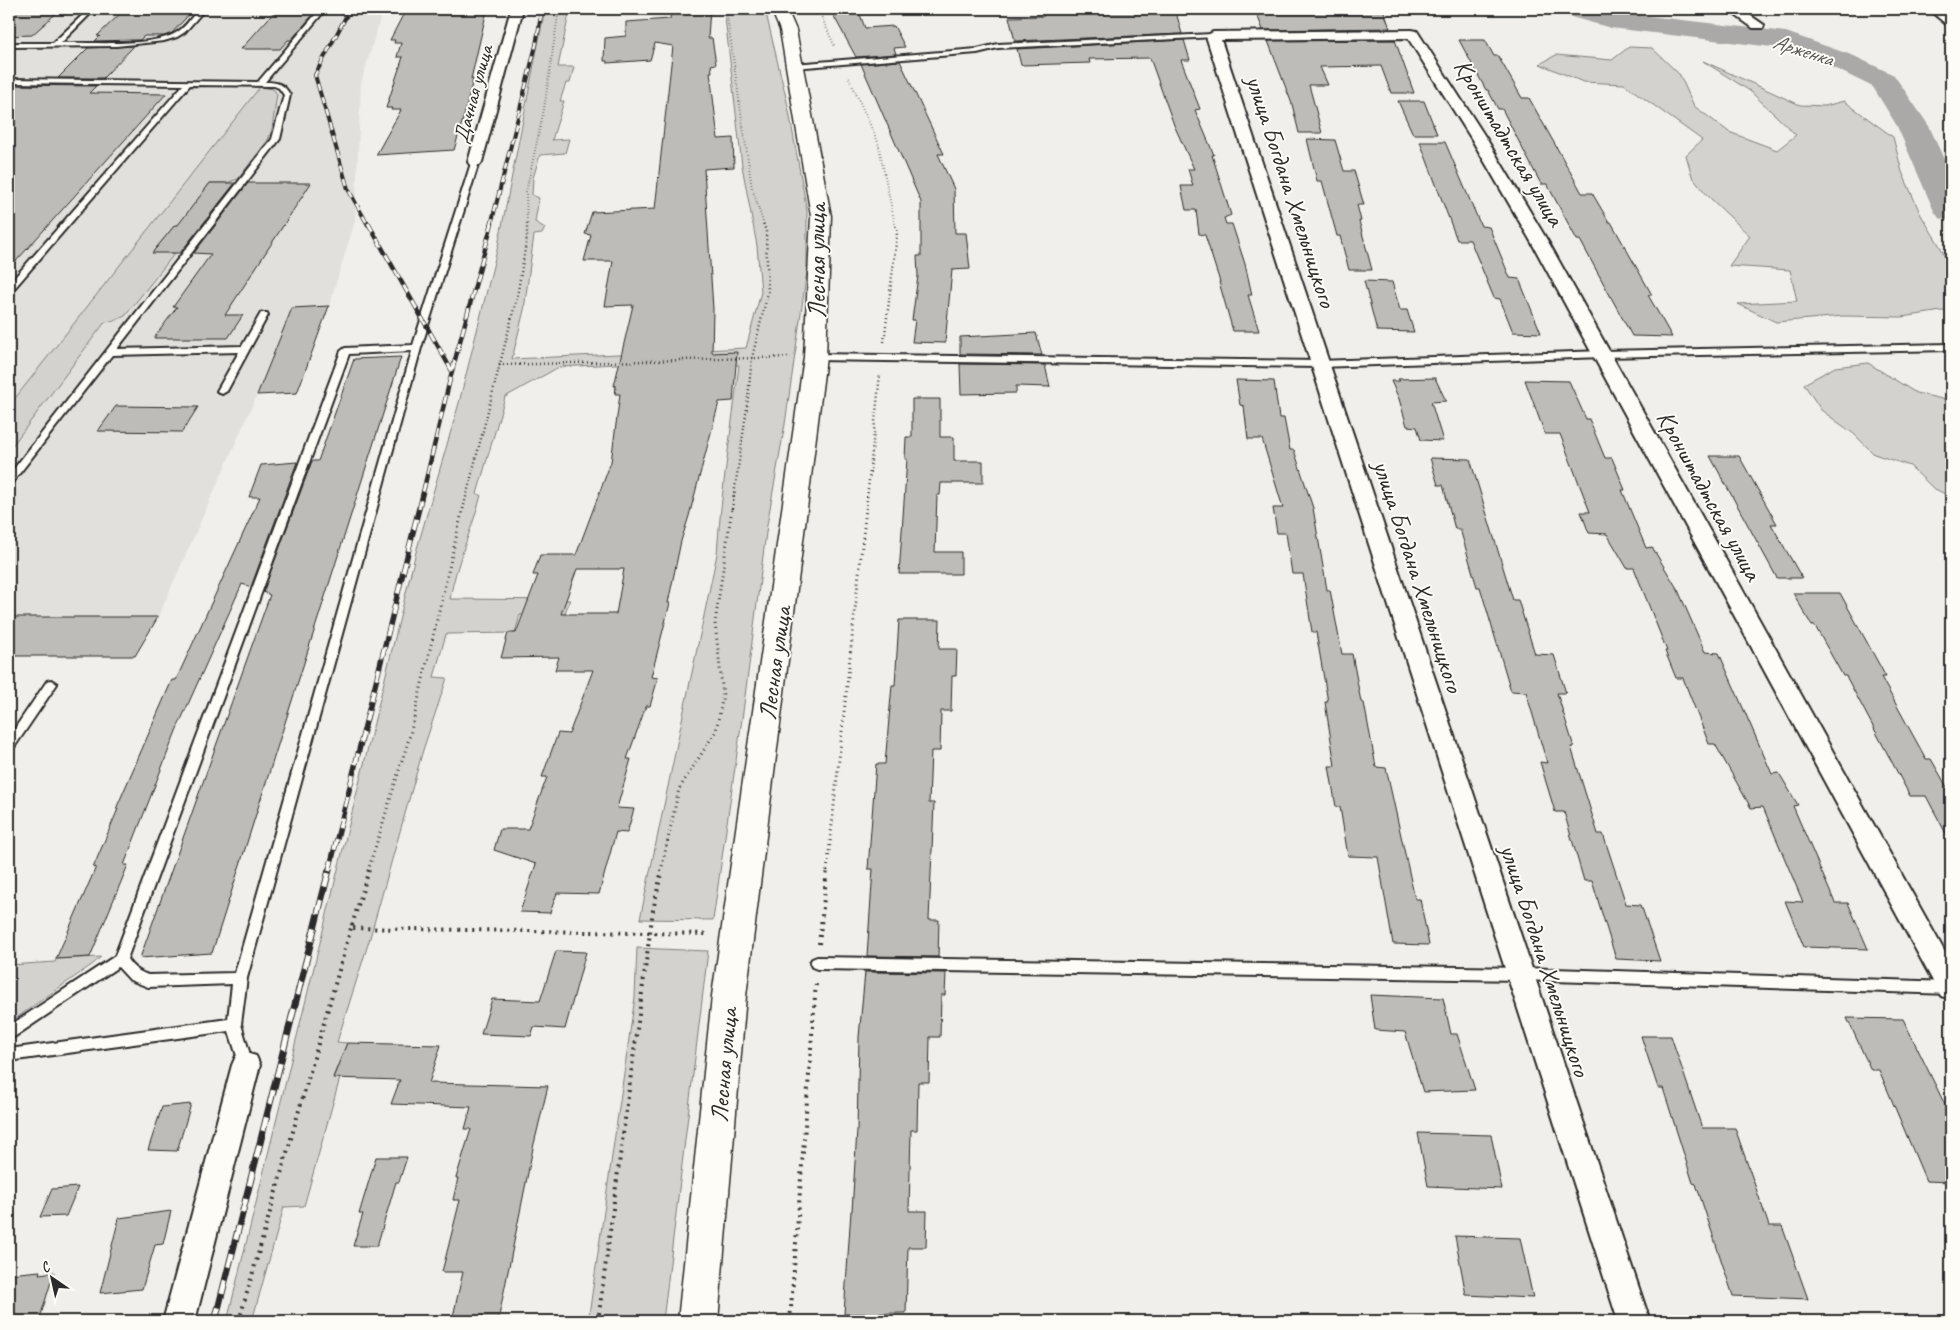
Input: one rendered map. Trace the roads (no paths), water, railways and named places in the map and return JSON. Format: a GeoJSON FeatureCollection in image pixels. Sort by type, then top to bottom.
{"type":"FeatureCollection","features":[{"type":"Feature","properties":{"kind":"street","name":"Дачная улица"},"geometry":{"type":"LineString","coordinates":[[476,162],[517,9]]}},
{"type":"Feature","properties":{"kind":"street","name":"Лесная улица"},"geometry":{"type":"LineString","coordinates":[[698,1321],[728,1006],[815,357],[821,216],[788,30],[779,9]]}},
{"type":"Feature","properties":{"kind":"street"},"geometry":{"type":"LineString","coordinates":[[1733,9],[1758,25]]}},
{"type":"Feature","properties":{"kind":"street"},"geometry":{"type":"LineString","coordinates":[[1934,9],[1951,21]]}},
{"type":"Feature","properties":{"kind":"street","name":"улица Богдана Хмельницкого"},"geometry":{"type":"LineString","coordinates":[[1412,34],[1213,36],[1319,364],[1522,974],[1634,1321]]}},
{"type":"Feature","properties":{"kind":"street","name":"Кронштадтская улица"},"geometry":{"type":"LineString","coordinates":[[1412,34],[1454,96],[1496,166],[1603,354],[1951,988]]}},
{"type":"Feature","properties":{"kind":"street"},"geometry":{"type":"LineString","coordinates":[[179,1321],[246,1065]]}},
{"type":"Feature","properties":{"kind":"lane"},"geometry":{"type":"LineString","coordinates":[[55,45],[92,9]]}},
{"type":"Feature","properties":{"kind":"lane"},"geometry":{"type":"LineString","coordinates":[[9,46],[125,43],[168,38],[183,30],[202,9]]}},
{"type":"Feature","properties":{"kind":"lane"},"geometry":{"type":"LineString","coordinates":[[260,84],[323,9]]}},
{"type":"Feature","properties":{"kind":"lane"},"geometry":{"type":"LineString","coordinates":[[794,66],[977,51],[998,46],[1213,36]]}},
{"type":"Feature","properties":{"kind":"lane"},"geometry":{"type":"LineString","coordinates":[[9,81],[275,84],[286,90],[286,104],[276,139],[9,481]]}},
{"type":"Feature","properties":{"kind":"lane"},"geometry":{"type":"LineString","coordinates":[[9,289],[189,82]]}},
{"type":"Feature","properties":{"kind":"lane"},"geometry":{"type":"LineString","coordinates":[[246,1065],[234,1024],[240,978],[418,348],[476,162]]}},
{"type":"Feature","properties":{"kind":"lane"},"geometry":{"type":"LineString","coordinates":[[222,391],[264,315]]}},
{"type":"Feature","properties":{"kind":"lane"},"geometry":{"type":"LineString","coordinates":[[815,357],[1319,364],[1603,354],[1948,347]]}},
{"type":"Feature","properties":{"kind":"lane"},"geometry":{"type":"LineString","coordinates":[[9,1032],[120,960],[345,351],[418,348]]}},
{"type":"Feature","properties":{"kind":"lane"},"geometry":{"type":"LineString","coordinates":[[110,352],[244,349]]}},
{"type":"Feature","properties":{"kind":"lane"},"geometry":{"type":"LineString","coordinates":[[9,746],[51,684]]}},
{"type":"Feature","properties":{"kind":"lane"},"geometry":{"type":"LineString","coordinates":[[120,960],[136,978],[148,981],[240,978]]}},
{"type":"Feature","properties":{"kind":"lane"},"geometry":{"type":"LineString","coordinates":[[817,963],[1522,974],[1951,988]]}},
{"type":"Feature","properties":{"kind":"lane"},"geometry":{"type":"LineString","coordinates":[[9,1055],[234,1024]]}},
{"type":"Feature","properties":{"kind":"waterway","name":"Арженка"},"geometry":{"type":"LineString","coordinates":[[1574,9],[1611,20],[1786,40],[1844,62],[1884,81],[1913,126],[1951,211]]}},
{"type":"Feature","properties":{"kind":"railway"},"geometry":{"type":"LineString","coordinates":[[350,9],[315,75],[348,189],[368,225]]}},
{"type":"Feature","properties":{"kind":"railway"},"geometry":{"type":"LineString","coordinates":[[491,225],[536,45],[542,9]]}},
{"type":"Feature","properties":{"kind":"railway"},"geometry":{"type":"LineString","coordinates":[[368,223],[452,371]]}},
{"type":"Feature","properties":{"kind":"railway"},"geometry":{"type":"LineString","coordinates":[[452,371],[492,223]]}},
{"type":"Feature","properties":{"kind":"railway"},"geometry":{"type":"LineString","coordinates":[[419,509],[452,371]]}},
{"type":"Feature","properties":{"kind":"railway"},"geometry":{"type":"LineString","coordinates":[[329,871],[419,508]]}},
{"type":"Feature","properties":{"kind":"railway"},"geometry":{"type":"LineString","coordinates":[[215,1321],[329,870]]}}]}
